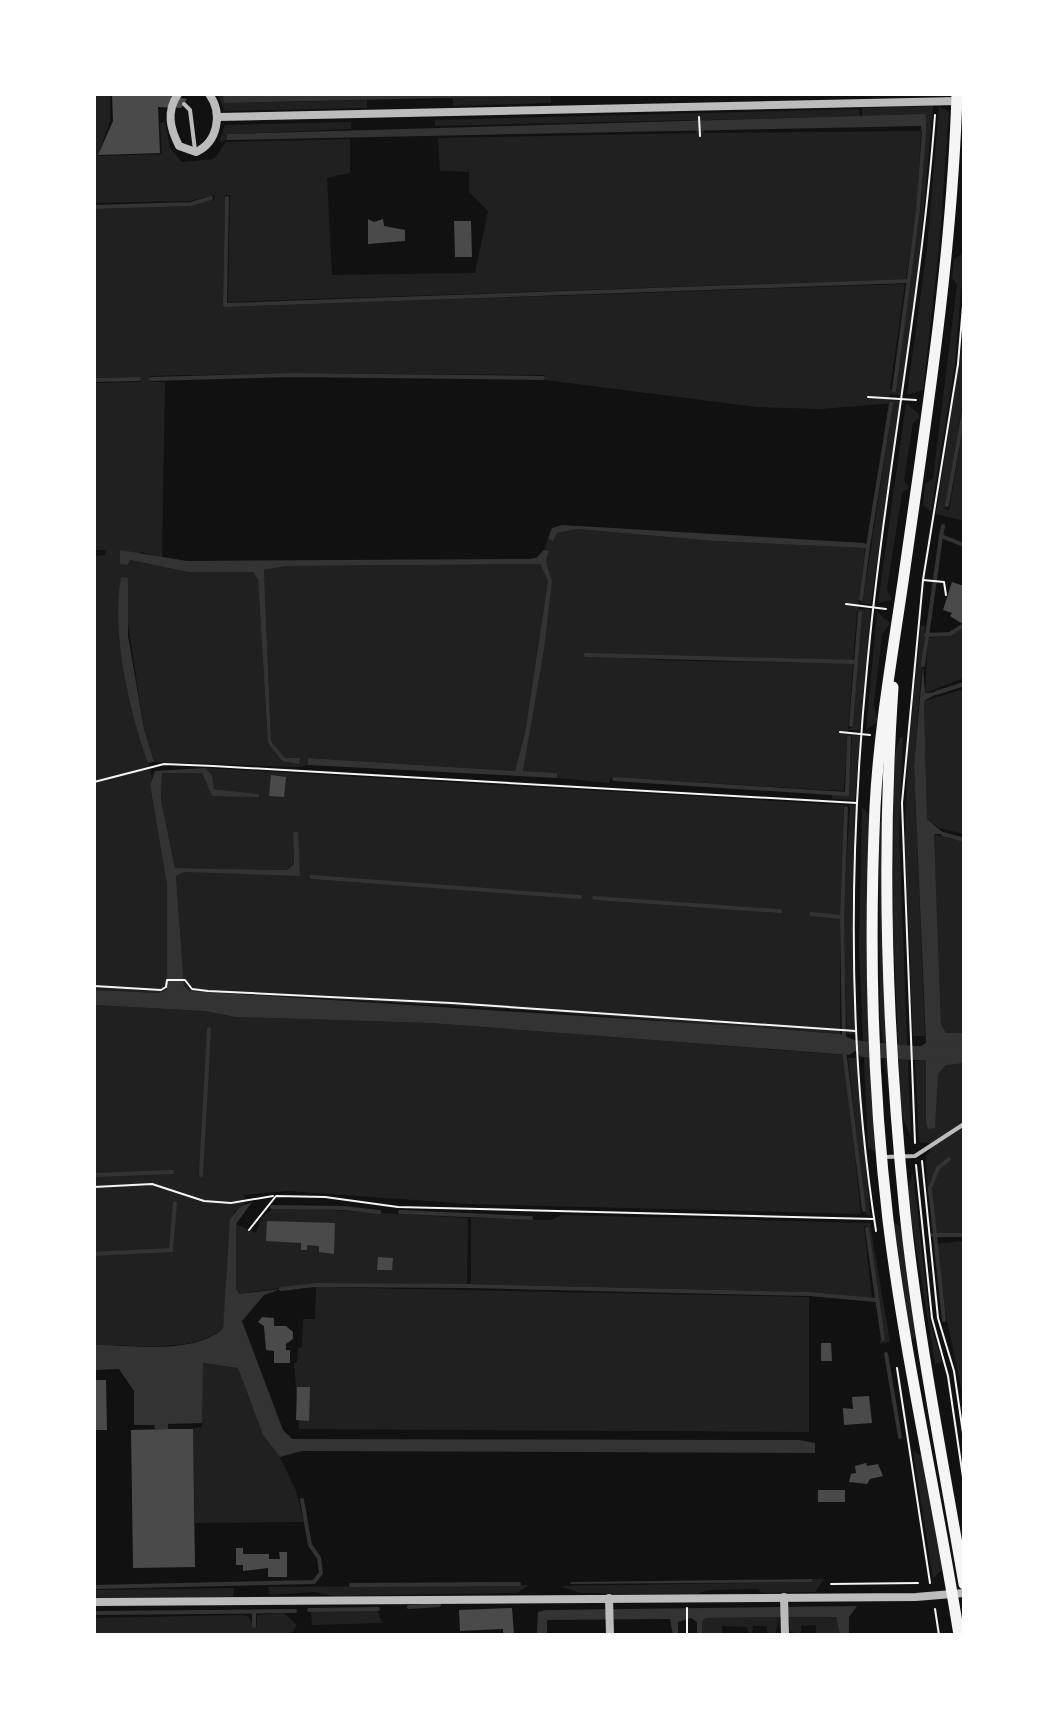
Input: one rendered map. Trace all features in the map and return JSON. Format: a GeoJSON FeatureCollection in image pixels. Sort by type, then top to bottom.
{"type":"FeatureCollection","features":[{"type":"Feature","properties":{"kind":"main road"},"geometry":{"type":"LineString","coordinates":[[957,98],[947,249],[929,402],[881,736],[872,895],[883,1157],[906,1344],[958,1594],[959,1635]]}},
{"type":"Feature","properties":{"kind":"main road"},"geometry":{"type":"LineString","coordinates":[[899,612],[888,805],[891,1036],[900,1156],[924,1342],[964,1584]]}},
{"type":"Feature","properties":{"kind":"street"},"geometry":{"type":"LineString","coordinates":[[178,94],[170,120],[173,134],[179,146],[196,152],[213,139],[217,117],[209,94]]}},
{"type":"Feature","properties":{"kind":"street"},"geometry":{"type":"LineString","coordinates":[[217,117],[936,102],[957,98]]}},
{"type":"Feature","properties":{"kind":"street"},"geometry":{"type":"LineString","coordinates":[[94,1602],[609,1602],[958,1594]]}},
{"type":"Feature","properties":{"kind":"street"},"geometry":{"type":"LineString","coordinates":[[784,1600],[785,1635]]}},
{"type":"Feature","properties":{"kind":"street"},"geometry":{"type":"LineString","coordinates":[[609,1602],[610,1635]]}},
{"type":"Feature","properties":{"kind":"lane"},"geometry":{"type":"LineString","coordinates":[[184,104],[190,110],[196,152]]}},
{"type":"Feature","properties":{"kind":"lane"},"geometry":{"type":"LineString","coordinates":[[883,1157],[915,1156],[964,1124]]}},
{"type":"Feature","properties":{"kind":"path"},"geometry":{"type":"LineString","coordinates":[[876,1233],[859,1058],[858,803],[873,608],[928,209],[936,102]]}},
{"type":"Feature","properties":{"kind":"path"},"geometry":{"type":"LineString","coordinates":[[699,107],[700,136]]}},
{"type":"Feature","properties":{"kind":"path"},"geometry":{"type":"LineString","coordinates":[[964,294],[958,364],[923,580],[902,803],[915,1156],[932,1318],[948,1376],[964,1484]]}},
{"type":"Feature","properties":{"kind":"path"},"geometry":{"type":"LineString","coordinates":[[868,397],[929,402]]}},
{"type":"Feature","properties":{"kind":"path"},"geometry":{"type":"LineString","coordinates":[[923,580],[944,582],[946,595]]}},
{"type":"Feature","properties":{"kind":"path"},"geometry":{"type":"LineString","coordinates":[[846,604],[899,612]]}},
{"type":"Feature","properties":{"kind":"path"},"geometry":{"type":"LineString","coordinates":[[840,732],[881,736]]}},
{"type":"Feature","properties":{"kind":"path"},"geometry":{"type":"LineString","coordinates":[[94,782],[164,764],[875,804]]}},
{"type":"Feature","properties":{"kind":"path"},"geometry":{"type":"LineString","coordinates":[[94,986],[161,990],[169,980],[185,980],[192,989],[208,991],[466,1004],[858,1033]]}},
{"type":"Feature","properties":{"kind":"path"},"geometry":{"type":"LineString","coordinates":[[921,1152],[938,1318],[954,1371],[964,1440]]}},
{"type":"Feature","properties":{"kind":"path"},"geometry":{"type":"LineString","coordinates":[[94,1187],[152,1184],[204,1201],[231,1203],[276,1196],[325,1197],[398,1207],[874,1219]]}},
{"type":"Feature","properties":{"kind":"path"},"geometry":{"type":"LineString","coordinates":[[249,1230],[260,1211],[276,1196]]}},
{"type":"Feature","properties":{"kind":"path"},"geometry":{"type":"LineString","coordinates":[[896,1360],[939,1635]]}},
{"type":"Feature","properties":{"kind":"path"},"geometry":{"type":"LineString","coordinates":[[819,1597],[831,1584],[918,1583]]}},
{"type":"Feature","properties":{"kind":"path"},"geometry":{"type":"LineString","coordinates":[[687,1604],[687,1635]]}},
{"type":"Feature","properties":{"kind":"shaded area"},"geometry":{"type":"Polygon","coordinates":[[[94,94],[110,94],[110,121],[98,156],[162,154],[160,123],[165,122],[170,148],[182,162],[214,159],[226,142],[350,139],[350,173],[327,178],[332,275],[475,273],[488,211],[469,192],[469,172],[440,171],[438,138],[696,133],[694,120],[435,126],[435,120],[859,109],[860,116],[704,120],[704,133],[921,131],[917,207],[906,279],[228,302],[230,195],[225,195],[223,307],[905,284],[890,389],[895,391],[921,207],[926,115],[862,116],[862,108],[933,106],[917,283],[901,395],[890,394],[889,399],[900,401],[871,604],[860,603],[863,600],[893,403],[822,409],[757,407],[545,380],[545,375],[293,373],[150,376],[151,382],[165,382],[162,558],[141,552],[129,560],[188,572],[253,572],[258,579],[268,743],[282,761],[299,758],[285,758],[271,741],[264,570],[287,566],[540,564],[548,581],[525,733],[515,771],[309,758],[308,765],[299,767],[154,762],[144,729],[121,577],[127,684],[152,777],[150,786],[167,885],[169,985],[159,993],[94,990],[94,556],[105,555],[106,550],[94,550],[94,383],[141,382],[140,377],[94,378],[94,209],[191,206],[215,199],[214,195],[190,201],[94,203],[94,94]]]}},
{"type":"Feature","properties":{"kind":"shaded area"},"geometry":{"type":"Polygon","coordinates":[[[218,94],[224,94],[225,103],[367,100],[367,108],[224,111],[218,94]]]}},
{"type":"Feature","properties":{"kind":"shaded area"},"geometry":{"type":"Polygon","coordinates":[[[614,94],[225,103],[223,100],[224,95],[614,94]]]}},
{"type":"Feature","properties":{"kind":"shaded area"},"geometry":{"type":"Polygon","coordinates":[[[550,95],[551,103],[453,106],[453,98],[550,95]]]}},
{"type":"Feature","properties":{"kind":"shaded area"},"geometry":{"type":"Polygon","coordinates":[[[939,107],[949,111],[939,249],[923,390],[907,395],[927,248],[939,107]]]}},
{"type":"Feature","properties":{"kind":"shaded area"},"geometry":{"type":"Polygon","coordinates":[[[926,114],[926,131],[921,131],[921,126],[227,140],[227,134],[926,114]]]}},
{"type":"Feature","properties":{"kind":"shaded area"},"geometry":{"type":"Polygon","coordinates":[[[351,122],[351,129],[228,134],[227,140],[219,142],[225,125],[351,122]]]}},
{"type":"Feature","properties":{"kind":"shaded area"},"geometry":{"type":"Polygon","coordinates":[[[964,253],[955,364],[931,512],[923,505],[925,484],[933,478],[957,285],[952,278],[954,259],[964,253]]]}},
{"type":"Feature","properties":{"kind":"shaded area"},"geometry":{"type":"Polygon","coordinates":[[[964,333],[964,394],[945,509],[949,511],[964,421],[964,521],[936,514],[964,333]]]}},
{"type":"Feature","properties":{"kind":"shaded area"},"geometry":{"type":"Polygon","coordinates":[[[906,403],[919,414],[919,418],[913,423],[904,480],[909,488],[902,493],[887,589],[892,600],[878,603],[906,403]]]}},
{"type":"Feature","properties":{"kind":"shaded area"},"geometry":{"type":"Polygon","coordinates":[[[562,525],[865,543],[865,548],[714,541],[577,529],[557,533],[553,541],[548,538],[552,528],[562,525]]]}},
{"type":"Feature","properties":{"kind":"shaded area"},"geometry":{"type":"Polygon","coordinates":[[[577,529],[714,541],[865,548],[858,609],[871,609],[860,730],[848,730],[847,734],[860,736],[855,800],[832,799],[832,795],[848,795],[852,738],[847,737],[844,791],[611,777],[609,783],[557,778],[557,773],[523,771],[552,581],[546,562],[549,552],[544,550],[548,538],[553,540],[557,533],[577,529]],[[857,611],[853,661],[584,656],[682,661],[853,663],[848,729],[853,727],[862,612],[857,611]]]}},
{"type":"Feature","properties":{"kind":"shaded area"},"geometry":{"type":"Polygon","coordinates":[[[120,550],[187,561],[528,559],[536,558],[544,550],[549,551],[546,562],[552,581],[544,649],[523,771],[557,773],[557,778],[308,765],[308,758],[515,771],[525,733],[548,581],[540,564],[287,566],[264,570],[271,741],[285,758],[300,758],[299,764],[282,761],[268,743],[258,579],[253,572],[188,572],[130,560],[127,565],[120,564],[120,550]]]}},
{"type":"Feature","properties":{"kind":"shaded area"},"geometry":{"type":"Polygon","coordinates":[[[121,577],[128,578],[128,636],[144,729],[154,762],[148,763],[134,719],[120,646],[121,577]]]}},
{"type":"Feature","properties":{"kind":"shaded area"},"geometry":{"type":"Polygon","coordinates":[[[877,612],[890,623],[882,635],[874,704],[878,722],[866,730],[877,612]]]}},
{"type":"Feature","properties":{"kind":"shaded area"},"geometry":{"type":"Polygon","coordinates":[[[921,625],[925,626],[914,766],[925,1036],[913,1036],[905,837],[908,753],[921,625]]]}},
{"type":"Feature","properties":{"kind":"shaded area"},"geometry":{"type":"Polygon","coordinates":[[[964,628],[964,678],[925,693],[928,638],[950,636],[964,628]]]}},
{"type":"Feature","properties":{"kind":"shaded area"},"geometry":{"type":"Polygon","coordinates":[[[923,665],[925,693],[940,692],[924,701],[927,819],[945,834],[934,834],[941,1024],[946,1033],[964,1033],[964,1063],[946,1065],[938,1074],[935,1128],[928,1129],[926,1123],[926,1055],[920,1052],[855,1051],[849,1055],[430,1023],[235,1017],[205,1011],[94,1005],[94,990],[159,993],[167,989],[167,885],[150,785],[155,771],[205,768],[212,775],[214,789],[259,794],[259,797],[212,796],[202,773],[162,773],[161,800],[175,868],[287,870],[294,864],[293,832],[298,832],[300,876],[185,872],[176,876],[184,986],[190,991],[754,1027],[840,1034],[854,1040],[919,1047],[926,1043],[914,766],[923,665]]]}},
{"type":"Feature","properties":{"kind":"shaded area"},"geometry":{"type":"Polygon","coordinates":[[[964,689],[964,834],[939,828],[927,819],[924,701],[964,689]]]}},
{"type":"Feature","properties":{"kind":"shaded area"},"geometry":{"type":"Polygon","coordinates":[[[900,737],[903,737],[899,830],[911,1137],[901,1113],[893,924],[894,757],[900,737]]]}},
{"type":"Feature","properties":{"kind":"shaded area"},"geometry":{"type":"Polygon","coordinates":[[[205,768],[844,805],[840,915],[808,914],[840,918],[840,1034],[522,1010],[190,991],[184,986],[176,876],[185,872],[293,875],[299,871],[297,832],[293,833],[294,864],[287,870],[175,868],[161,800],[162,772],[202,773],[212,796],[259,794],[213,789],[212,775],[205,768]],[[308,876],[309,879],[582,898],[581,896],[308,876]],[[592,897],[592,900],[781,913],[781,909],[592,897]]]}},
{"type":"Feature","properties":{"kind":"shaded area"},"geometry":{"type":"Polygon","coordinates":[[[850,805],[855,806],[852,919],[856,1034],[847,1034],[843,918],[850,805]]]}},
{"type":"Feature","properties":{"kind":"shaded area"},"geometry":{"type":"Polygon","coordinates":[[[862,807],[870,816],[878,1153],[868,1148],[859,949],[862,807]]]}},
{"type":"Feature","properties":{"kind":"shaded area"},"geometry":{"type":"Polygon","coordinates":[[[879,821],[883,821],[893,1130],[880,1019],[879,821]]]}},
{"type":"Feature","properties":{"kind":"shaded area"},"geometry":{"type":"Polygon","coordinates":[[[934,834],[964,842],[964,1033],[946,1033],[941,1024],[934,834]]]}},
{"type":"Feature","properties":{"kind":"shaded area"},"geometry":{"type":"Polygon","coordinates":[[[94,1005],[205,1011],[235,1017],[430,1023],[844,1055],[861,1214],[469,1204],[288,1191],[244,1195],[245,1204],[234,1212],[223,1329],[209,1337],[178,1345],[94,1345],[94,1255],[152,1253],[94,1253],[94,1176],[145,1173],[94,1173],[94,1005]]]}},
{"type":"Feature","properties":{"kind":"shaded area"},"geometry":{"type":"Polygon","coordinates":[[[964,1042],[964,1234],[936,1237],[932,1180],[928,1199],[926,1155],[930,1152],[930,1143],[919,1142],[915,1061],[926,1061],[926,1123],[929,1046],[964,1042]]]}},
{"type":"Feature","properties":{"kind":"shaded area"},"geometry":{"type":"Polygon","coordinates":[[[848,1058],[857,1058],[870,1215],[866,1215],[848,1058]]]}},
{"type":"Feature","properties":{"kind":"shaded area"},"geometry":{"type":"Polygon","coordinates":[[[913,1173],[930,1321],[942,1362],[935,1364],[907,1191],[913,1173]]]}},
{"type":"Feature","properties":{"kind":"shaded area"},"geometry":{"type":"Polygon","coordinates":[[[252,1202],[236,1224],[236,1289],[239,1294],[281,1289],[264,1295],[242,1321],[283,1430],[292,1439],[799,1440],[815,1443],[815,1453],[302,1451],[280,1457],[263,1435],[238,1368],[203,1363],[202,1423],[168,1424],[168,1429],[134,1425],[134,1391],[119,1369],[94,1370],[94,1345],[179,1345],[210,1337],[223,1329],[230,1219],[240,1207],[252,1202]]]}},
{"type":"Feature","properties":{"kind":"shaded area"},"geometry":{"type":"Polygon","coordinates":[[[275,1207],[468,1218],[467,1285],[314,1283],[239,1294],[236,1289],[236,1224],[256,1233],[262,1217],[275,1207]]]}},
{"type":"Feature","properties":{"kind":"shaded area"},"geometry":{"type":"Polygon","coordinates":[[[562,1215],[870,1223],[890,1342],[880,1344],[880,1340],[885,1339],[867,1226],[864,1227],[872,1298],[808,1292],[471,1284],[471,1218],[551,1220],[562,1215]]]}},
{"type":"Feature","properties":{"kind":"shaded area"},"geometry":{"type":"Polygon","coordinates":[[[893,1222],[902,1227],[918,1335],[911,1340],[893,1222]]]}},
{"type":"Feature","properties":{"kind":"shaded area"},"geometry":{"type":"Polygon","coordinates":[[[964,1241],[964,1401],[947,1321],[936,1244],[964,1241]]]}},
{"type":"Feature","properties":{"kind":"shaded area"},"geometry":{"type":"Polygon","coordinates":[[[316,1287],[809,1297],[809,1432],[299,1429],[294,1363],[297,1362],[298,1348],[302,1347],[303,1319],[315,1319],[316,1287]]]}},
{"type":"Feature","properties":{"kind":"shaded area"},"geometry":{"type":"Polygon","coordinates":[[[202,1363],[238,1368],[263,1435],[280,1457],[296,1491],[304,1522],[195,1523],[193,1428],[202,1427],[202,1363]]]}},
{"type":"Feature","properties":{"kind":"shaded area"},"geometry":{"type":"Polygon","coordinates":[[[913,1451],[924,1457],[943,1568],[933,1579],[913,1451]]]}},
{"type":"Feature","properties":{"kind":"shaded area"},"geometry":{"type":"Polygon","coordinates":[[[812,1579],[824,1579],[815,1592],[762,1593],[758,1589],[709,1590],[694,1595],[581,1593],[560,1586],[811,1582],[812,1579]]]}},
{"type":"Feature","properties":{"kind":"shaded area"},"geometry":{"type":"Polygon","coordinates":[[[812,1579],[812,1582],[570,1584],[572,1582],[812,1579]]]}},
{"type":"Feature","properties":{"kind":"shaded area"},"geometry":{"type":"Polygon","coordinates":[[[529,1585],[517,1593],[334,1596],[314,1592],[270,1595],[268,1587],[529,1585]]]}},
{"type":"Feature","properties":{"kind":"shaded area"},"geometry":{"type":"Polygon","coordinates":[[[234,1588],[233,1597],[94,1597],[94,1590],[234,1588]]]}},
{"type":"Feature","properties":{"kind":"shaded area"},"geometry":{"type":"Polygon","coordinates":[[[857,1606],[849,1617],[849,1635],[840,1635],[836,1617],[706,1618],[702,1622],[702,1635],[697,1635],[697,1622],[691,1618],[678,1622],[678,1635],[673,1635],[670,1619],[547,1620],[547,1635],[537,1635],[538,1612],[546,1610],[857,1606]]]}},
{"type":"Feature","properties":{"kind":"shaded area"},"geometry":{"type":"Polygon","coordinates":[[[377,1610],[382,1623],[312,1625],[311,1612],[377,1610]]]}},
{"type":"Feature","properties":{"kind":"shaded area"},"geometry":{"type":"Polygon","coordinates":[[[284,1613],[297,1625],[291,1635],[94,1635],[94,1618],[243,1615],[249,1617],[253,1627],[257,1627],[257,1615],[284,1613]]]}},
{"type":"Feature","properties":{"kind":"shaded area"},"geometry":{"type":"Polygon","coordinates":[[[836,1617],[840,1635],[816,1635],[816,1625],[801,1626],[801,1635],[789,1631],[789,1618],[836,1617]]]}},
{"type":"Feature","properties":{"kind":"shaded area"},"geometry":{"type":"Polygon","coordinates":[[[706,1618],[779,1618],[775,1635],[767,1635],[767,1626],[753,1626],[752,1635],[748,1635],[747,1627],[722,1626],[722,1635],[702,1635],[702,1622],[706,1618]]]}},
{"type":"Feature","properties":{"kind":"building"},"geometry":{"type":"Polygon","coordinates":[[[112,94],[159,94],[187,99],[181,108],[158,107],[160,153],[98,155],[113,121],[112,94]]]}},
{"type":"Feature","properties":{"kind":"building"},"geometry":{"type":"Polygon","coordinates":[[[368,219],[374,222],[383,219],[384,226],[405,230],[405,241],[368,244],[368,219]]]}},
{"type":"Feature","properties":{"kind":"building"},"geometry":{"type":"Polygon","coordinates":[[[454,221],[471,221],[472,257],[455,257],[454,221]]]}},
{"type":"Feature","properties":{"kind":"building"},"geometry":{"type":"Polygon","coordinates":[[[952,582],[964,586],[964,618],[961,623],[950,616],[952,613],[943,610],[952,582]]]}},
{"type":"Feature","properties":{"kind":"building"},"geometry":{"type":"Polygon","coordinates":[[[271,775],[286,777],[284,797],[269,796],[271,775]]]}},
{"type":"Feature","properties":{"kind":"building"},"geometry":{"type":"Polygon","coordinates":[[[267,1221],[335,1223],[334,1254],[319,1252],[319,1246],[307,1245],[307,1250],[301,1250],[301,1243],[266,1241],[267,1221]]]}},
{"type":"Feature","properties":{"kind":"building"},"geometry":{"type":"Polygon","coordinates":[[[378,1257],[393,1258],[392,1270],[377,1270],[378,1257]]]}},
{"type":"Feature","properties":{"kind":"building"},"geometry":{"type":"Polygon","coordinates":[[[262,1317],[274,1318],[274,1326],[286,1326],[293,1332],[293,1339],[286,1344],[286,1350],[290,1350],[290,1363],[274,1363],[274,1351],[266,1350],[264,1326],[258,1322],[262,1317]]]}},
{"type":"Feature","properties":{"kind":"building"},"geometry":{"type":"Polygon","coordinates":[[[821,1343],[831,1343],[832,1361],[821,1361],[821,1343]]]}},
{"type":"Feature","properties":{"kind":"building"},"geometry":{"type":"Polygon","coordinates":[[[94,1380],[106,1380],[107,1430],[94,1430],[94,1380]]]}},
{"type":"Feature","properties":{"kind":"building"},"geometry":{"type":"Polygon","coordinates":[[[297,1387],[310,1387],[309,1421],[296,1420],[297,1387]]]}},
{"type":"Feature","properties":{"kind":"building"},"geometry":{"type":"Polygon","coordinates":[[[869,1396],[872,1423],[844,1425],[843,1408],[853,1409],[852,1397],[869,1396]]]}},
{"type":"Feature","properties":{"kind":"building"},"geometry":{"type":"Polygon","coordinates":[[[193,1429],[195,1567],[133,1568],[131,1430],[193,1429]]]}},
{"type":"Feature","properties":{"kind":"building"},"geometry":{"type":"Polygon","coordinates":[[[866,1463],[867,1466],[878,1464],[883,1476],[870,1479],[867,1484],[849,1482],[851,1474],[856,1473],[855,1466],[866,1463]]]}},
{"type":"Feature","properties":{"kind":"building"},"geometry":{"type":"Polygon","coordinates":[[[818,1490],[845,1490],[845,1502],[818,1502],[818,1490]]]}},
{"type":"Feature","properties":{"kind":"building"},"geometry":{"type":"Polygon","coordinates":[[[236,1548],[243,1548],[243,1554],[269,1554],[269,1559],[280,1559],[279,1552],[287,1552],[287,1577],[268,1577],[268,1568],[243,1571],[243,1565],[236,1565],[236,1548]]]}},
{"type":"Feature","properties":{"kind":"building"},"geometry":{"type":"Polygon","coordinates":[[[512,1608],[514,1635],[503,1635],[503,1629],[460,1631],[459,1610],[512,1608]]]}},
{"type":"Feature","properties":{"kind":"waterway"},"geometry":{"type":"LineString","coordinates":[[894,390],[918,211],[924,131]]}},
{"type":"Feature","properties":{"kind":"waterway"},"geometry":{"type":"LineString","coordinates":[[94,207],[191,204],[211,198]]}},
{"type":"Feature","properties":{"kind":"waterway"},"geometry":{"type":"LineString","coordinates":[[227,198],[225,305],[908,281]]}},
{"type":"Feature","properties":{"kind":"waterway"},"geometry":{"type":"LineString","coordinates":[[151,379],[293,375],[543,378]]}},
{"type":"Feature","properties":{"kind":"waterway"},"geometry":{"type":"LineString","coordinates":[[94,380],[139,379]]}},
{"type":"Feature","properties":{"kind":"waterway"},"geometry":{"type":"LineString","coordinates":[[863,546],[868,546],[891,404]]}},
{"type":"Feature","properties":{"kind":"waterway"},"geometry":{"type":"LineString","coordinates":[[947,505],[964,410]]}},
{"type":"Feature","properties":{"kind":"waterway"},"geometry":{"type":"LineString","coordinates":[[941,536],[943,526]]}},
{"type":"Feature","properties":{"kind":"waterway"},"geometry":{"type":"LineString","coordinates":[[923,665],[941,536],[964,545]]}},
{"type":"Feature","properties":{"kind":"waterway"},"geometry":{"type":"LineString","coordinates":[[861,599],[868,546]]}},
{"type":"Feature","properties":{"kind":"waterway"},"geometry":{"type":"LineString","coordinates":[[851,725],[860,613]]}},
{"type":"Feature","properties":{"kind":"waterway"},"geometry":{"type":"LineString","coordinates":[[926,635],[950,634],[964,625]]}},
{"type":"Feature","properties":{"kind":"waterway"},"geometry":{"type":"LineString","coordinates":[[586,655],[855,662]]}},
{"type":"Feature","properties":{"kind":"waterway"},"geometry":{"type":"LineString","coordinates":[[936,693],[964,684]]}},
{"type":"Feature","properties":{"kind":"waterway"},"geometry":{"type":"LineString","coordinates":[[614,779],[847,794],[849,738]]}},
{"type":"Feature","properties":{"kind":"waterway"},"geometry":{"type":"LineString","coordinates":[[844,1038],[842,917],[846,808]]}},
{"type":"Feature","properties":{"kind":"waterway"},"geometry":{"type":"LineString","coordinates":[[943,834],[964,840]]}},
{"type":"Feature","properties":{"kind":"waterway"},"geometry":{"type":"LineString","coordinates":[[311,877],[580,897]]}},
{"type":"Feature","properties":{"kind":"waterway"},"geometry":{"type":"LineString","coordinates":[[594,898],[780,911]]}},
{"type":"Feature","properties":{"kind":"waterway"},"geometry":{"type":"LineString","coordinates":[[811,914],[842,917]]}},
{"type":"Feature","properties":{"kind":"waterway"},"geometry":{"type":"LineString","coordinates":[[201,1175],[209,1029]]}},
{"type":"Feature","properties":{"kind":"waterway"},"geometry":{"type":"LineString","coordinates":[[844,1050],[864,1210]]}},
{"type":"Feature","properties":{"kind":"waterway"},"geometry":{"type":"LineString","coordinates":[[864,1050],[932,1054],[964,1051]]}},
{"type":"Feature","properties":{"kind":"waterway"},"geometry":{"type":"LineString","coordinates":[[944,1320],[930,1188],[938,1168],[949,1159]]}},
{"type":"Feature","properties":{"kind":"waterway"},"geometry":{"type":"LineString","coordinates":[[94,1175],[172,1172]]}},
{"type":"Feature","properties":{"kind":"waterway"},"geometry":{"type":"LineString","coordinates":[[94,1254],[171,1250],[175,1203]]}},
{"type":"Feature","properties":{"kind":"waterway"},"geometry":{"type":"LineString","coordinates":[[272,1207],[379,1212]]}},
{"type":"Feature","properties":{"kind":"waterway"},"geometry":{"type":"LineString","coordinates":[[400,1212],[531,1218]]}},
{"type":"Feature","properties":{"kind":"waterway"},"geometry":{"type":"LineString","coordinates":[[867,1229],[883,1339]]}},
{"type":"Feature","properties":{"kind":"waterway"},"geometry":{"type":"LineString","coordinates":[[933,1235],[964,1235]]}},
{"type":"Feature","properties":{"kind":"waterway"},"geometry":{"type":"LineString","coordinates":[[281,1289],[315,1285],[470,1286],[809,1294],[876,1300]]}},
{"type":"Feature","properties":{"kind":"waterway"},"geometry":{"type":"LineString","coordinates":[[886,1354],[900,1437]]}},
{"type":"Feature","properties":{"kind":"waterway"},"geometry":{"type":"LineString","coordinates":[[94,1587],[314,1582],[321,1573],[319,1558],[310,1545],[302,1500]]}},
{"type":"Feature","properties":{"kind":"waterway"},"geometry":{"type":"LineString","coordinates":[[351,1585],[519,1584]]}},
{"type":"Feature","properties":{"kind":"waterway"},"geometry":{"type":"LineString","coordinates":[[409,1607],[439,1605]]}},
{"type":"Feature","properties":{"kind":"waterway"},"geometry":{"type":"LineString","coordinates":[[309,1610],[378,1609]]}},
{"type":"Feature","properties":{"kind":"waterway"},"geometry":{"type":"LineString","coordinates":[[94,1613],[295,1611]]}},
{"type":"Feature","properties":{"kind":"waterway"},"geometry":{"type":"LineString","coordinates":[[254,1612],[254,1626]]}}]}
